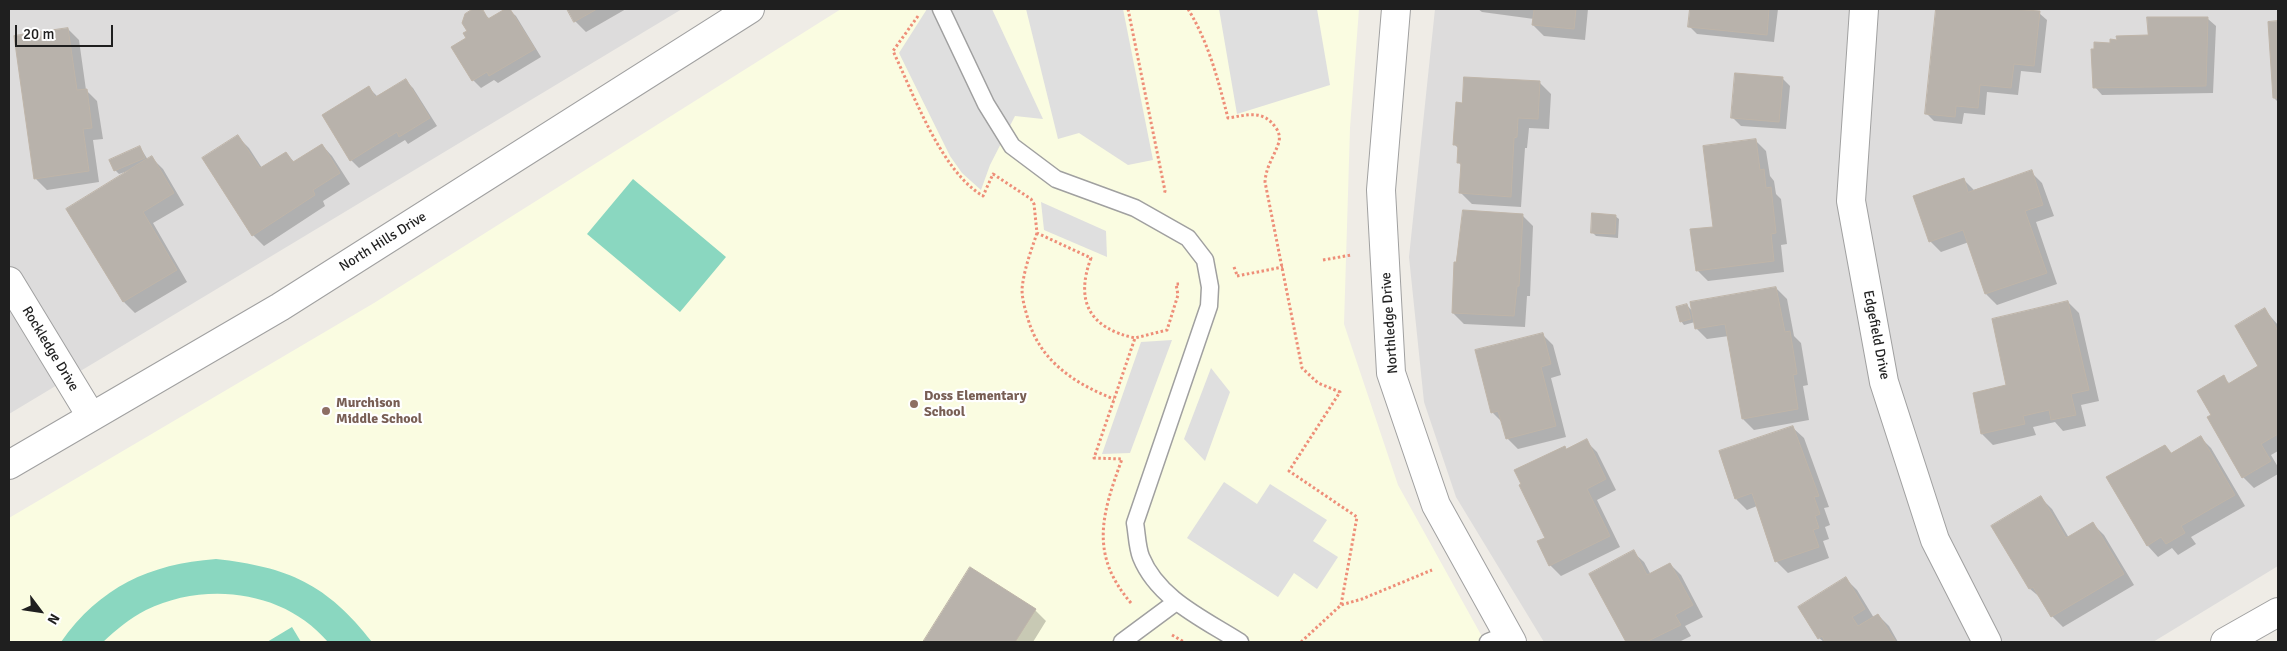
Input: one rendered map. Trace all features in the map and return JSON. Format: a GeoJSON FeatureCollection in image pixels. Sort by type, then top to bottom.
{"type":"FeatureCollection","features":[{"type":"Feature","properties":{"kind":"street","name":"North Hills Drive"},"geometry":{"type":"LineString","coordinates":[[9,465],[280,307],[750,9]]}},
{"type":"Feature","properties":{"kind":"street","name":"Northledge Drive"},"geometry":{"type":"LineString","coordinates":[[1396,9],[1381,190],[1391,373],[1436,505],[1502,640]]}},
{"type":"Feature","properties":{"kind":"street","name":"Edgefield Drive"},"geometry":{"type":"LineString","coordinates":[[1864,9],[1851,201],[1884,382],[1936,540],[1987,642]]}},
{"type":"Feature","properties":{"kind":"street","name":"Rockledge Drive"},"geometry":{"type":"LineString","coordinates":[[9,281],[91,416]]}},
{"type":"Feature","properties":{"kind":"street"},"geometry":{"type":"LineString","coordinates":[[2225,642],[2278,612]]}},
{"type":"Feature","properties":{"kind":"lane"},"geometry":{"type":"LineString","coordinates":[[941,9],[986,104],[1012,146],[1056,179],[1135,208],[1188,238],[1205,260],[1210,287],[1209,306],[1135,523],[1140,556],[1154,581],[1176,602],[1240,642]]}},
{"type":"Feature","properties":{"kind":"lane"},"geometry":{"type":"LineString","coordinates":[[1122,642],[1176,602]]}},
{"type":"Feature","properties":{"kind":"path"},"geometry":{"type":"LineString","coordinates":[[920,9],[920,14],[893,51],[943,153],[959,175],[974,191],[983,196],[993,174],[1031,199],[1034,204],[1038,233],[1026,265],[1022,290],[1024,308],[1031,331],[1045,354],[1058,367],[1093,391],[1114,399]]}},
{"type":"Feature","properties":{"kind":"path"},"geometry":{"type":"LineString","coordinates":[[1128,9],[1165,191],[1164,196],[1171,199]]}},
{"type":"Feature","properties":{"kind":"path"},"geometry":{"type":"LineString","coordinates":[[1188,9],[1199,27],[1214,69],[1228,118],[1257,113],[1270,119],[1279,131],[1280,140],[1266,170],[1265,182],[1302,368],[1318,383],[1340,392],[1289,471],[1357,517],[1341,606]]}},
{"type":"Feature","properties":{"kind":"path"},"geometry":{"type":"LineString","coordinates":[[1038,233],[1091,258],[1084,286],[1088,308],[1106,328],[1121,335],[1135,338],[1167,330],[1178,295],[1176,284],[1180,284]]}},
{"type":"Feature","properties":{"kind":"path"},"geometry":{"type":"LineString","coordinates":[[1323,260],[1350,255]]}},
{"type":"Feature","properties":{"kind":"path"},"geometry":{"type":"LineString","coordinates":[[1234,266],[1237,276]]}},
{"type":"Feature","properties":{"kind":"path"},"geometry":{"type":"LineString","coordinates":[[1232,276],[1283,268]]}},
{"type":"Feature","properties":{"kind":"path"},"geometry":{"type":"LineString","coordinates":[[1135,338],[1094,458],[1122,459],[1106,500],[1102,525],[1103,549],[1123,594],[1135,608]]}},
{"type":"Feature","properties":{"kind":"path"},"geometry":{"type":"LineString","coordinates":[[1300,642],[1341,606],[1432,570]]}},
{"type":"Feature","properties":{"kind":"shaded area"},"geometry":{"type":"Polygon","coordinates":[[[9,9],[682,9],[9,414],[9,9]]]}},
{"type":"Feature","properties":{"kind":"shaded area","name":"Doss Elementary School"},"geometry":{"type":"Polygon","coordinates":[[[841,9],[1359,9],[1350,128],[1344,324],[1398,485],[1485,642],[9,642],[9,518],[374,303],[841,9]]]}},
{"type":"Feature","properties":{"kind":"shaded area"},"geometry":{"type":"Polygon","coordinates":[[[927,9],[992,9],[1043,119],[1015,116],[990,165],[981,190],[962,173],[950,156],[899,53],[927,9]]]}},
{"type":"Feature","properties":{"kind":"shaded area"},"geometry":{"type":"Polygon","coordinates":[[[1026,9],[1123,9],[1153,160],[1128,165],[1079,133],[1058,139],[1026,9]]]}},
{"type":"Feature","properties":{"kind":"shaded area"},"geometry":{"type":"Polygon","coordinates":[[[1219,9],[1317,9],[1330,85],[1237,114],[1219,9]]]}},
{"type":"Feature","properties":{"kind":"shaded area"},"geometry":{"type":"Polygon","coordinates":[[[1435,9],[2278,9],[2278,566],[2153,642],[1544,642],[1456,497],[1424,402],[1409,257],[1435,9]]]}},
{"type":"Feature","properties":{"kind":"shaded area"},"geometry":{"type":"Polygon","coordinates":[[[1041,202],[1106,231],[1107,257],[1044,230],[1041,202]]]}},
{"type":"Feature","properties":{"kind":"shaded area"},"geometry":{"type":"Polygon","coordinates":[[[1172,340],[1130,453],[1102,454],[1141,342],[1172,340]]]}},
{"type":"Feature","properties":{"kind":"shaded area"},"geometry":{"type":"Polygon","coordinates":[[[1211,368],[1230,392],[1205,461],[1184,439],[1211,368]]]}},
{"type":"Feature","properties":{"kind":"shaded area"},"geometry":{"type":"Polygon","coordinates":[[[1224,482],[1257,504],[1270,484],[1327,520],[1313,541],[1338,557],[1317,589],[1294,573],[1278,597],[1187,538],[1224,482]]]}},
{"type":"Feature","properties":{"kind":"green space"},"geometry":{"type":"Polygon","coordinates":[[[633,179],[726,257],[680,312],[587,234],[633,179]]]}},
{"type":"Feature","properties":{"kind":"green space"},"geometry":{"type":"Polygon","coordinates":[[[216,559],[264,567],[285,573],[304,582],[322,592],[339,606],[372,642],[328,642],[310,625],[289,611],[267,601],[243,596],[218,594],[193,595],[169,601],[146,610],[123,624],[103,642],[61,642],[92,607],[128,582],[169,566],[216,559]]]}},
{"type":"Feature","properties":{"kind":"green space"},"geometry":{"type":"Polygon","coordinates":[[[292,627],[301,642],[267,642],[292,627]]]}},
{"type":"Feature","properties":{"kind":"building"},"geometry":{"type":"Polygon","coordinates":[[[473,9],[483,10],[488,19],[505,9],[510,9],[535,49],[489,76],[487,72],[472,81],[451,47],[466,38],[463,33],[467,31],[462,23],[465,14],[473,9]]]}},
{"type":"Feature","properties":{"kind":"building"},"geometry":{"type":"Polygon","coordinates":[[[567,9],[597,9],[574,22],[567,9]]]}},
{"type":"Feature","properties":{"kind":"building"},"geometry":{"type":"Polygon","coordinates":[[[1523,9],[1576,9],[1574,29],[1532,25],[1534,10],[1523,9]]]}},
{"type":"Feature","properties":{"kind":"building"},"geometry":{"type":"Polygon","coordinates":[[[1690,9],[1769,9],[1767,35],[1688,27],[1690,9]]]}},
{"type":"Feature","properties":{"kind":"building"},"geometry":{"type":"Polygon","coordinates":[[[1936,9],[2040,11],[2034,66],[2014,64],[2011,88],[1980,85],[1978,108],[1956,106],[1955,117],[1925,114],[1936,9]]]}},
{"type":"Feature","properties":{"kind":"building"},"geometry":{"type":"Polygon","coordinates":[[[2147,17],[2208,17],[2206,86],[2093,88],[2091,49],[2094,49],[2094,42],[2110,43],[2110,39],[2117,40],[2116,36],[2148,35],[2147,17]]]}},
{"type":"Feature","properties":{"kind":"building"},"geometry":{"type":"Polygon","coordinates":[[[2278,21],[2278,98],[2273,98],[2268,22],[2278,21]]]}},
{"type":"Feature","properties":{"kind":"building"},"geometry":{"type":"Polygon","coordinates":[[[68,28],[77,90],[87,89],[92,128],[83,129],[89,171],[34,179],[14,36],[68,28]]]}},
{"type":"Feature","properties":{"kind":"building"},"geometry":{"type":"Polygon","coordinates":[[[1735,73],[1783,77],[1779,122],[1731,118],[1735,73]]]}},
{"type":"Feature","properties":{"kind":"building"},"geometry":{"type":"Polygon","coordinates":[[[1464,77],[1540,81],[1538,119],[1518,118],[1517,137],[1514,138],[1511,197],[1459,193],[1461,163],[1457,163],[1458,145],[1453,145],[1456,102],[1462,103],[1464,77]]]}},
{"type":"Feature","properties":{"kind":"building"},"geometry":{"type":"Polygon","coordinates":[[[406,79],[430,118],[399,137],[397,132],[350,161],[322,115],[369,86],[375,97],[406,79]]]}},
{"type":"Feature","properties":{"kind":"building"},"geometry":{"type":"Polygon","coordinates":[[[238,135],[260,168],[286,152],[293,162],[322,144],[340,173],[313,190],[315,195],[252,236],[202,158],[238,135]]]}},
{"type":"Feature","properties":{"kind":"building"},"geometry":{"type":"Polygon","coordinates":[[[1756,139],[1760,170],[1764,169],[1766,188],[1771,187],[1776,233],[1771,234],[1774,261],[1696,271],[1690,229],[1713,227],[1703,146],[1756,139]]]}},
{"type":"Feature","properties":{"kind":"building"},"geometry":{"type":"Polygon","coordinates":[[[140,146],[145,158],[114,171],[109,160],[140,146]]]}},
{"type":"Feature","properties":{"kind":"building"},"geometry":{"type":"Polygon","coordinates":[[[152,156],[174,193],[143,212],[177,270],[123,302],[66,209],[152,156]]]}},
{"type":"Feature","properties":{"kind":"building"},"geometry":{"type":"Polygon","coordinates":[[[2032,170],[2043,205],[2025,211],[2047,273],[1985,294],[1963,230],[1929,242],[1913,196],[1964,178],[1968,192],[2032,170]]]}},
{"type":"Feature","properties":{"kind":"building"},"geometry":{"type":"Polygon","coordinates":[[[1463,210],[1523,214],[1519,286],[1517,286],[1514,316],[1452,313],[1454,262],[1456,262],[1463,210]]]}},
{"type":"Feature","properties":{"kind":"building"},"geometry":{"type":"Polygon","coordinates":[[[1592,213],[1616,215],[1615,234],[1591,233],[1592,213]]]}},
{"type":"Feature","properties":{"kind":"building"},"geometry":{"type":"Polygon","coordinates":[[[1776,287],[1785,332],[1790,331],[1797,374],[1793,375],[1798,409],[1742,419],[1725,324],[1695,329],[1690,302],[1776,287]]]}},
{"type":"Feature","properties":{"kind":"building"},"geometry":{"type":"Polygon","coordinates":[[[2068,301],[2089,390],[2071,394],[2076,415],[2051,420],[2049,410],[2023,416],[2025,424],[1981,434],[1973,393],[2006,385],[1992,319],[2068,301]]]}},
{"type":"Feature","properties":{"kind":"building"},"geometry":{"type":"Polygon","coordinates":[[[1687,304],[1691,319],[1680,322],[1676,307],[1687,304]]]}},
{"type":"Feature","properties":{"kind":"building"},"geometry":{"type":"Polygon","coordinates":[[[2265,308],[2278,331],[2278,434],[2261,444],[2271,461],[2242,478],[2207,417],[2211,415],[2197,391],[2224,375],[2228,384],[2258,366],[2235,326],[2265,308]]]}},
{"type":"Feature","properties":{"kind":"building"},"geometry":{"type":"Polygon","coordinates":[[[1543,333],[1551,364],[1541,367],[1556,426],[1506,439],[1498,411],[1491,413],[1475,350],[1543,333]]]}},
{"type":"Feature","properties":{"kind":"building"},"geometry":{"type":"Polygon","coordinates":[[[1793,426],[1819,496],[1814,497],[1820,514],[1815,516],[1819,528],[1813,530],[1819,547],[1775,562],[1752,493],[1735,499],[1719,451],[1793,426]]]}},
{"type":"Feature","properties":{"kind":"building"},"geometry":{"type":"Polygon","coordinates":[[[2201,436],[2235,495],[2181,526],[2185,533],[2166,544],[2161,537],[2147,546],[2106,477],[2165,445],[2171,453],[2201,436]]]}},
{"type":"Feature","properties":{"kind":"building"},"geometry":{"type":"Polygon","coordinates":[[[1587,439],[1606,479],[1587,489],[1610,536],[1549,566],[1537,541],[1545,538],[1519,485],[1521,484],[1514,470],[1565,446],[1566,449],[1587,439]]]}},
{"type":"Feature","properties":{"kind":"building"},"geometry":{"type":"Polygon","coordinates":[[[2041,496],[2066,538],[2093,522],[2124,574],[2051,617],[2033,587],[2029,589],[1991,526],[2041,496]]]}},
{"type":"Feature","properties":{"kind":"building"},"geometry":{"type":"Polygon","coordinates":[[[1634,550],[1647,575],[1670,563],[1693,605],[1675,615],[1681,625],[1646,642],[1626,642],[1589,574],[1634,550]]]}},
{"type":"Feature","properties":{"kind":"building"},"geometry":{"type":"Polygon","coordinates":[[[970,567],[1036,609],[1015,642],[923,642],[970,567]]]}},
{"type":"Feature","properties":{"kind":"building"},"geometry":{"type":"Polygon","coordinates":[[[1846,577],[1865,609],[1852,617],[1858,626],[1878,614],[1896,642],[1825,642],[1822,636],[1818,639],[1798,607],[1846,577]]]}},
{"type":"Feature","properties":{"kind":"place","name":"Doss Elementary School"},"geometry":{"type":"Point","coordinates":[914,404]}},
{"type":"Feature","properties":{"kind":"place","name":"Murchison Middle School"},"geometry":{"type":"Point","coordinates":[326,411]}}]}
